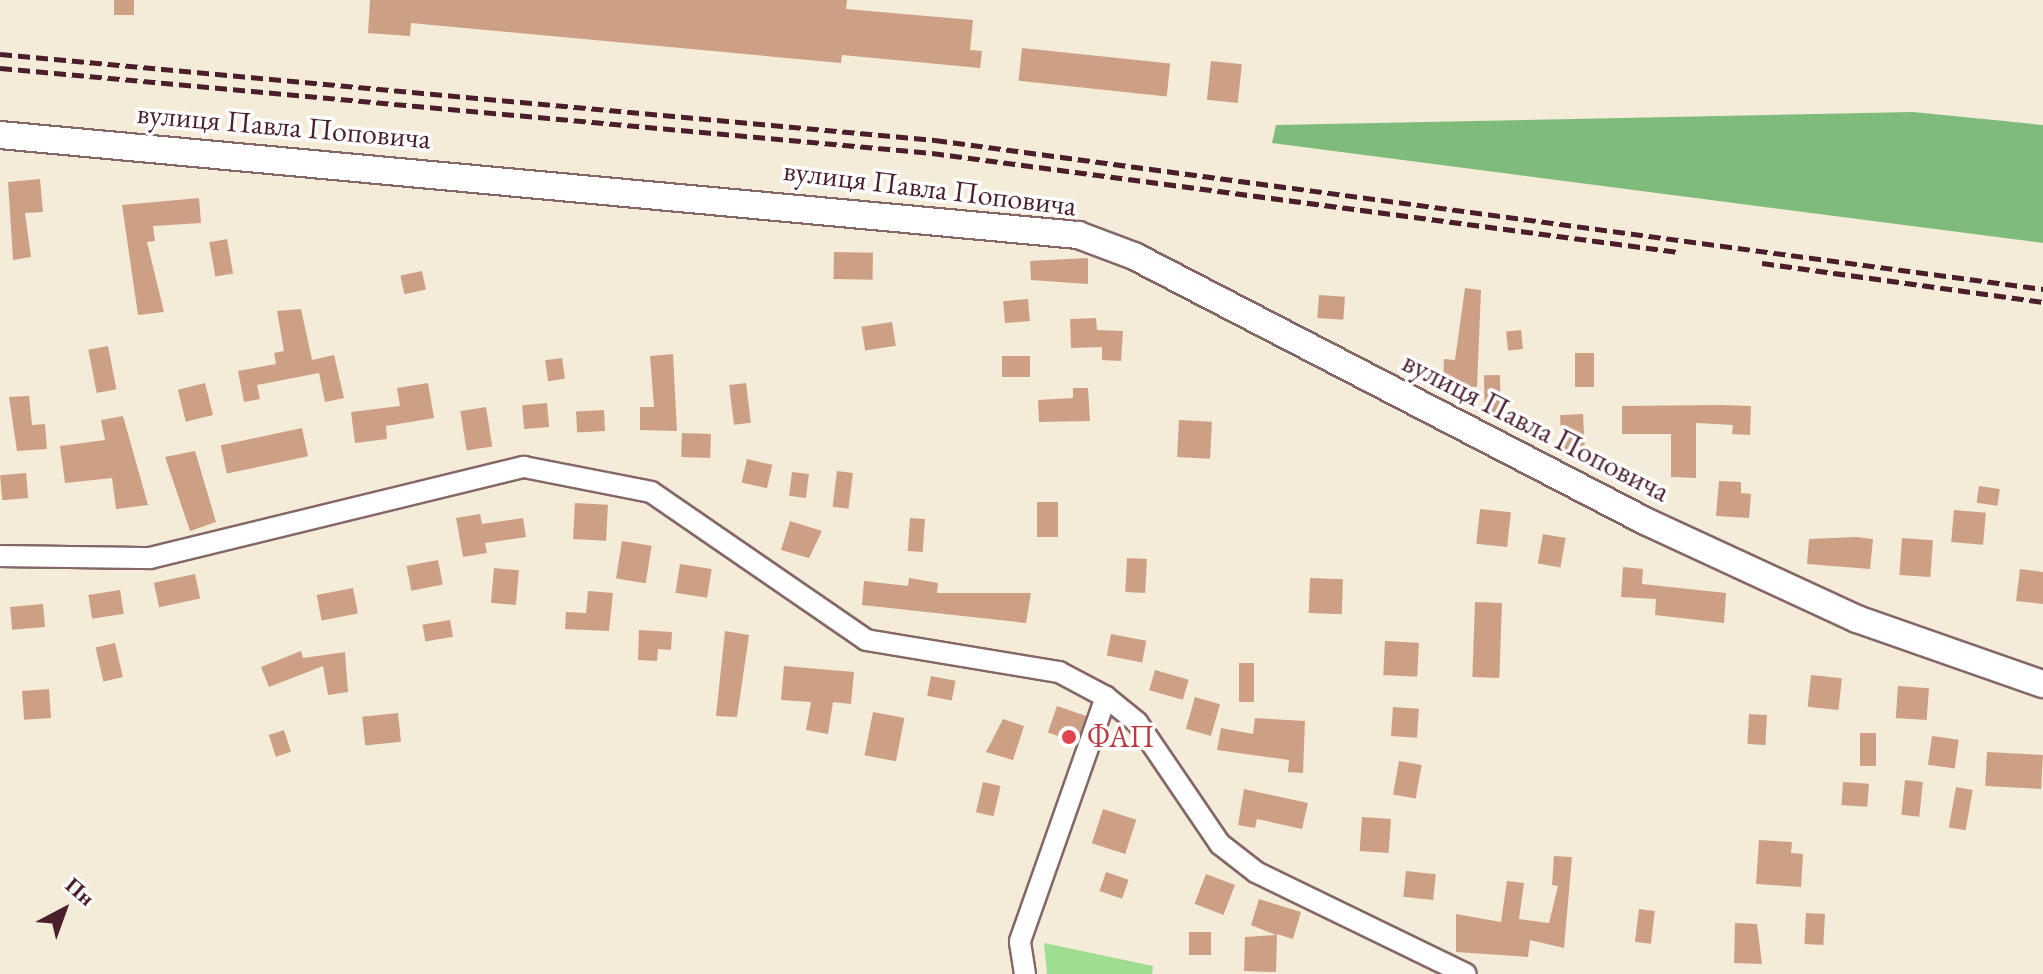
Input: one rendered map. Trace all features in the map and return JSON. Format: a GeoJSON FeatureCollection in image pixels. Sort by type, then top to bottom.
{"type":"FeatureCollection","features":[{"type":"Feature","properties":{"kind":"street","name":"вулиця Павла Поповича"},"geometry":{"type":"LineString","coordinates":[[0,135],[1078,235],[1134,256],[1661,528],[1857,619],[2043,684]]}},
{"type":"Feature","properties":{"kind":"street"},"geometry":{"type":"LineString","coordinates":[[0,556],[150,558],[524,467],[589,475],[651,492],[866,640],[1059,672],[1106,697],[1137,722],[1220,844],[1244,863],[1466,974]]}},
{"type":"Feature","properties":{"kind":"street"},"geometry":{"type":"LineString","coordinates":[[1025,974],[1020,941],[1106,697]]}},
{"type":"Feature","properties":{"kind":"green space"},"geometry":{"type":"Polygon","coordinates":[[[1913,112],[2043,125],[2043,243],[1272,143],[1276,125],[1913,112]]]}},
{"type":"Feature","properties":{"kind":"green space"},"geometry":{"type":"Polygon","coordinates":[[[1044,943],[1153,966],[1152,974],[1047,974],[1044,943]]]}},
{"type":"Feature","properties":{"kind":"building"},"geometry":{"type":"Polygon","coordinates":[[[114,0],[134,0],[134,15],[114,15],[114,0]]]}},
{"type":"Feature","properties":{"kind":"building"},"geometry":{"type":"Polygon","coordinates":[[[370,0],[847,0],[846,9],[973,20],[970,50],[982,51],[980,68],[842,55],[841,63],[411,23],[410,36],[368,33],[370,0]]]}},
{"type":"Feature","properties":{"kind":"building"},"geometry":{"type":"Polygon","coordinates":[[[1022,48],[1170,64],[1167,96],[1019,81],[1022,48]]]}},
{"type":"Feature","properties":{"kind":"building"},"geometry":{"type":"Polygon","coordinates":[[[1211,61],[1242,64],[1238,103],[1207,100],[1211,61]]]}},
{"type":"Feature","properties":{"kind":"building"},"geometry":{"type":"Polygon","coordinates":[[[40,179],[43,212],[25,213],[31,257],[13,260],[8,182],[40,179]]]}},
{"type":"Feature","properties":{"kind":"building"},"geometry":{"type":"Polygon","coordinates":[[[199,198],[201,223],[153,226],[155,241],[147,242],[164,312],[138,315],[122,205],[199,198]]]}},
{"type":"Feature","properties":{"kind":"building"},"geometry":{"type":"Polygon","coordinates":[[[227,239],[233,273],[215,277],[209,242],[227,239]]]}},
{"type":"Feature","properties":{"kind":"building"},"geometry":{"type":"Polygon","coordinates":[[[834,252],[873,253],[873,280],[834,279],[834,252]]]}},
{"type":"Feature","properties":{"kind":"building"},"geometry":{"type":"Polygon","coordinates":[[[1088,258],[1088,284],[1031,280],[1030,261],[1088,258]]]}},
{"type":"Feature","properties":{"kind":"building"},"geometry":{"type":"Polygon","coordinates":[[[422,271],[426,290],[404,294],[400,276],[422,271]]]}},
{"type":"Feature","properties":{"kind":"building"},"geometry":{"type":"Polygon","coordinates":[[[1465,288],[1481,290],[1477,387],[1443,385],[1444,359],[1455,360],[1465,288]]]}},
{"type":"Feature","properties":{"kind":"building"},"geometry":{"type":"Polygon","coordinates":[[[1319,295],[1345,297],[1343,320],[1317,318],[1319,295]]]}},
{"type":"Feature","properties":{"kind":"building"},"geometry":{"type":"Polygon","coordinates":[[[1028,299],[1030,321],[1005,323],[1003,301],[1028,299]]]}},
{"type":"Feature","properties":{"kind":"building"},"geometry":{"type":"Polygon","coordinates":[[[301,309],[312,360],[334,355],[344,398],[325,402],[319,373],[257,385],[260,399],[244,402],[238,371],[276,364],[274,353],[284,351],[277,311],[301,309]]]}},
{"type":"Feature","properties":{"kind":"building"},"geometry":{"type":"Polygon","coordinates":[[[1096,318],[1097,330],[1123,331],[1121,361],[1102,360],[1102,347],[1071,348],[1070,319],[1096,318]]]}},
{"type":"Feature","properties":{"kind":"building"},"geometry":{"type":"Polygon","coordinates":[[[892,322],[896,346],[865,351],[861,327],[892,322]]]}},
{"type":"Feature","properties":{"kind":"building"},"geometry":{"type":"Polygon","coordinates":[[[1521,330],[1523,349],[1508,350],[1506,332],[1521,330]]]}},
{"type":"Feature","properties":{"kind":"building"},"geometry":{"type":"Polygon","coordinates":[[[108,346],[116,389],[97,393],[88,350],[108,346]]]}},
{"type":"Feature","properties":{"kind":"building"},"geometry":{"type":"Polygon","coordinates":[[[1575,353],[1594,353],[1594,387],[1575,387],[1575,353]]]}},
{"type":"Feature","properties":{"kind":"building"},"geometry":{"type":"Polygon","coordinates":[[[673,354],[677,431],[640,430],[640,407],[654,407],[650,356],[673,354]]]}},
{"type":"Feature","properties":{"kind":"building"},"geometry":{"type":"Polygon","coordinates":[[[1002,356],[1030,356],[1030,377],[1002,377],[1002,356]]]}},
{"type":"Feature","properties":{"kind":"building"},"geometry":{"type":"Polygon","coordinates":[[[562,358],[565,379],[548,381],[545,360],[562,358]]]}},
{"type":"Feature","properties":{"kind":"building"},"geometry":{"type":"Polygon","coordinates":[[[1484,375],[1500,375],[1501,415],[1485,415],[1484,375]]]}},
{"type":"Feature","properties":{"kind":"building"},"geometry":{"type":"Polygon","coordinates":[[[205,383],[213,415],[186,422],[178,390],[205,383]]]}},
{"type":"Feature","properties":{"kind":"building"},"geometry":{"type":"Polygon","coordinates":[[[428,383],[434,418],[386,426],[387,439],[355,443],[351,412],[400,406],[397,388],[428,383]]]}},
{"type":"Feature","properties":{"kind":"building"},"geometry":{"type":"Polygon","coordinates":[[[746,383],[751,423],[734,425],[729,385],[746,383]]]}},
{"type":"Feature","properties":{"kind":"building"},"geometry":{"type":"Polygon","coordinates":[[[1073,388],[1088,388],[1090,421],[1039,422],[1038,400],[1073,398],[1073,388]]]}},
{"type":"Feature","properties":{"kind":"building"},"geometry":{"type":"Polygon","coordinates":[[[29,396],[32,425],[45,424],[47,449],[17,451],[9,397],[29,396]]]}},
{"type":"Feature","properties":{"kind":"building"},"geometry":{"type":"Polygon","coordinates":[[[547,403],[549,427],[524,429],[522,405],[547,403]]]}},
{"type":"Feature","properties":{"kind":"building"},"geometry":{"type":"Polygon","coordinates":[[[1622,406],[1751,406],[1750,435],[1732,434],[1733,425],[1696,423],[1696,478],[1671,477],[1671,434],[1622,434],[1622,406]]]}},
{"type":"Feature","properties":{"kind":"building"},"geometry":{"type":"Polygon","coordinates":[[[486,407],[492,447],[467,451],[460,411],[486,407]]]}},
{"type":"Feature","properties":{"kind":"building"},"geometry":{"type":"Polygon","coordinates":[[[604,410],[605,431],[577,432],[576,411],[604,410]]]}},
{"type":"Feature","properties":{"kind":"building"},"geometry":{"type":"Polygon","coordinates":[[[1583,414],[1585,449],[1562,450],[1560,415],[1583,414]]]}},
{"type":"Feature","properties":{"kind":"building"},"geometry":{"type":"Polygon","coordinates":[[[123,416],[148,505],[116,509],[112,478],[65,483],[60,446],[105,440],[101,420],[123,416]]]}},
{"type":"Feature","properties":{"kind":"building"},"geometry":{"type":"Polygon","coordinates":[[[1179,420],[1212,422],[1210,459],[1177,457],[1179,420]]]}},
{"type":"Feature","properties":{"kind":"building"},"geometry":{"type":"Polygon","coordinates":[[[302,428],[308,456],[227,474],[221,445],[302,428]]]}},
{"type":"Feature","properties":{"kind":"building"},"geometry":{"type":"Polygon","coordinates":[[[682,433],[711,434],[710,458],[681,457],[682,433]]]}},
{"type":"Feature","properties":{"kind":"building"},"geometry":{"type":"Polygon","coordinates":[[[195,451],[216,522],[190,531],[165,457],[195,451]]]}},
{"type":"Feature","properties":{"kind":"building"},"geometry":{"type":"Polygon","coordinates":[[[747,459],[772,465],[767,488],[742,482],[747,459]]]}},
{"type":"Feature","properties":{"kind":"building"},"geometry":{"type":"Polygon","coordinates":[[[837,471],[853,473],[848,509],[833,507],[837,471]]]}},
{"type":"Feature","properties":{"kind":"building"},"geometry":{"type":"Polygon","coordinates":[[[792,472],[809,474],[806,498],[789,496],[792,472]]]}},
{"type":"Feature","properties":{"kind":"building"},"geometry":{"type":"Polygon","coordinates":[[[26,473],[28,498],[2,500],[0,475],[26,473]]]}},
{"type":"Feature","properties":{"kind":"building"},"geometry":{"type":"Polygon","coordinates":[[[1719,481],[1741,482],[1741,493],[1751,494],[1749,518],[1716,516],[1719,481]]]}},
{"type":"Feature","properties":{"kind":"building"},"geometry":{"type":"Polygon","coordinates":[[[1979,486],[2000,489],[1997,506],[1977,503],[1979,486]]]}},
{"type":"Feature","properties":{"kind":"building"},"geometry":{"type":"Polygon","coordinates":[[[1037,502],[1058,502],[1058,537],[1037,537],[1037,502]]]}},
{"type":"Feature","properties":{"kind":"building"},"geometry":{"type":"Polygon","coordinates":[[[575,503],[608,505],[606,541],[573,539],[575,503]]]}},
{"type":"Feature","properties":{"kind":"building"},"geometry":{"type":"Polygon","coordinates":[[[1480,509],[1511,512],[1507,547],[1476,544],[1480,509]]]}},
{"type":"Feature","properties":{"kind":"building"},"geometry":{"type":"Polygon","coordinates":[[[1954,510],[1986,513],[1983,545],[1951,542],[1954,510]]]}},
{"type":"Feature","properties":{"kind":"building"},"geometry":{"type":"Polygon","coordinates":[[[480,514],[482,524],[523,518],[526,537],[485,543],[487,553],[463,557],[456,518],[480,514]]]}},
{"type":"Feature","properties":{"kind":"building"},"geometry":{"type":"Polygon","coordinates":[[[910,518],[925,519],[923,552],[908,551],[910,518]]]}},
{"type":"Feature","properties":{"kind":"building"},"geometry":{"type":"Polygon","coordinates":[[[790,521],[822,531],[809,558],[781,550],[790,521]]]}},
{"type":"Feature","properties":{"kind":"building"},"geometry":{"type":"Polygon","coordinates":[[[1543,534],[1566,538],[1560,568],[1538,564],[1543,534]]]}},
{"type":"Feature","properties":{"kind":"building"},"geometry":{"type":"Polygon","coordinates":[[[1902,538],[1933,540],[1930,577],[1899,575],[1902,538]]]}},
{"type":"Feature","properties":{"kind":"building"},"geometry":{"type":"Polygon","coordinates":[[[1809,539],[1873,539],[1870,569],[1807,564],[1809,539]]]}},
{"type":"Feature","properties":{"kind":"building"},"geometry":{"type":"Polygon","coordinates":[[[622,541],[652,546],[646,583],[616,579],[622,541]]]}},
{"type":"Feature","properties":{"kind":"building"},"geometry":{"type":"Polygon","coordinates":[[[1127,558],[1147,559],[1145,593],[1125,592],[1127,558]]]}},
{"type":"Feature","properties":{"kind":"building"},"geometry":{"type":"Polygon","coordinates":[[[438,560],[443,585],[411,591],[407,566],[438,560]]]}},
{"type":"Feature","properties":{"kind":"building"},"geometry":{"type":"Polygon","coordinates":[[[680,564],[712,569],[707,598],[675,593],[680,564]]]}},
{"type":"Feature","properties":{"kind":"building"},"geometry":{"type":"Polygon","coordinates":[[[1623,567],[1643,569],[1642,584],[1726,593],[1724,623],[1655,615],[1656,599],[1621,597],[1623,567]]]}},
{"type":"Feature","properties":{"kind":"building"},"geometry":{"type":"Polygon","coordinates":[[[494,568],[519,570],[516,605],[491,603],[494,568]]]}},
{"type":"Feature","properties":{"kind":"building"},"geometry":{"type":"Polygon","coordinates":[[[2020,569],[2043,572],[2043,604],[2016,601],[2020,569]]]}},
{"type":"Feature","properties":{"kind":"building"},"geometry":{"type":"Polygon","coordinates":[[[195,574],[200,598],[159,607],[154,583],[195,574]]]}},
{"type":"Feature","properties":{"kind":"building"},"geometry":{"type":"Polygon","coordinates":[[[909,578],[938,583],[937,593],[1031,593],[1026,623],[862,605],[864,581],[908,586],[909,578]]]}},
{"type":"Feature","properties":{"kind":"building"},"geometry":{"type":"Polygon","coordinates":[[[1310,578],[1343,579],[1342,614],[1309,613],[1310,578]]]}},
{"type":"Feature","properties":{"kind":"building"},"geometry":{"type":"Polygon","coordinates":[[[353,588],[358,614],[322,621],[317,595],[353,588]]]}},
{"type":"Feature","properties":{"kind":"building"},"geometry":{"type":"Polygon","coordinates":[[[120,590],[124,614],[92,619],[88,595],[120,590]]]}},
{"type":"Feature","properties":{"kind":"building"},"geometry":{"type":"Polygon","coordinates":[[[588,591],[613,593],[609,631],[565,629],[566,612],[586,613],[588,591]]]}},
{"type":"Feature","properties":{"kind":"building"},"geometry":{"type":"Polygon","coordinates":[[[1475,602],[1502,603],[1499,678],[1472,677],[1475,602]]]}},
{"type":"Feature","properties":{"kind":"building"},"geometry":{"type":"Polygon","coordinates":[[[43,604],[45,627],[12,630],[10,607],[43,604]]]}},
{"type":"Feature","properties":{"kind":"building"},"geometry":{"type":"Polygon","coordinates":[[[450,620],[453,637],[425,642],[422,625],[450,620]]]}},
{"type":"Feature","properties":{"kind":"building"},"geometry":{"type":"Polygon","coordinates":[[[639,630],[672,632],[671,650],[658,649],[657,661],[638,660],[639,630]]]}},
{"type":"Feature","properties":{"kind":"building"},"geometry":{"type":"Polygon","coordinates":[[[725,631],[749,635],[737,717],[716,716],[725,631]]]}},
{"type":"Feature","properties":{"kind":"building"},"geometry":{"type":"Polygon","coordinates":[[[1111,634],[1146,641],[1142,662],[1107,656],[1111,634]]]}},
{"type":"Feature","properties":{"kind":"building"},"geometry":{"type":"Polygon","coordinates":[[[1385,641],[1419,643],[1417,677],[1383,675],[1385,641]]]}},
{"type":"Feature","properties":{"kind":"building"},"geometry":{"type":"Polygon","coordinates":[[[115,643],[123,677],[103,682],[96,647],[115,643]]]}},
{"type":"Feature","properties":{"kind":"building"},"geometry":{"type":"Polygon","coordinates":[[[301,651],[303,658],[345,652],[348,692],[328,695],[323,666],[269,687],[261,667],[301,651]]]}},
{"type":"Feature","properties":{"kind":"building"},"geometry":{"type":"Polygon","coordinates":[[[1239,663],[1254,663],[1254,702],[1239,702],[1239,663]]]}},
{"type":"Feature","properties":{"kind":"building"},"geometry":{"type":"Polygon","coordinates":[[[784,666],[854,672],[851,704],[833,702],[828,734],[806,730],[811,702],[781,700],[784,666]]]}},
{"type":"Feature","properties":{"kind":"building"},"geometry":{"type":"Polygon","coordinates":[[[1155,670],[1189,680],[1183,700],[1149,690],[1155,670]]]}},
{"type":"Feature","properties":{"kind":"building"},"geometry":{"type":"Polygon","coordinates":[[[1811,675],[1842,678],[1838,710],[1808,707],[1811,675]]]}},
{"type":"Feature","properties":{"kind":"building"},"geometry":{"type":"Polygon","coordinates":[[[931,676],[956,681],[952,700],[927,696],[931,676]]]}},
{"type":"Feature","properties":{"kind":"building"},"geometry":{"type":"Polygon","coordinates":[[[1898,686],[1929,688],[1927,720],[1896,718],[1898,686]]]}},
{"type":"Feature","properties":{"kind":"building"},"geometry":{"type":"Polygon","coordinates":[[[49,689],[51,718],[24,720],[22,691],[49,689]]]}},
{"type":"Feature","properties":{"kind":"building"},"geometry":{"type":"Polygon","coordinates":[[[1195,697],[1220,704],[1211,736],[1186,729],[1195,697]]]}},
{"type":"Feature","properties":{"kind":"building"},"geometry":{"type":"Polygon","coordinates":[[[1057,706],[1086,716],[1077,743],[1048,732],[1057,706]]]}},
{"type":"Feature","properties":{"kind":"building"},"geometry":{"type":"Polygon","coordinates":[[[1393,707],[1419,709],[1417,738],[1391,736],[1393,707]]]}},
{"type":"Feature","properties":{"kind":"building"},"geometry":{"type":"Polygon","coordinates":[[[873,712],[904,718],[896,761],[865,755],[873,712]]]}},
{"type":"Feature","properties":{"kind":"building"},"geometry":{"type":"Polygon","coordinates":[[[398,713],[401,742],[365,746],[362,717],[398,713]]]}},
{"type":"Feature","properties":{"kind":"building"},"geometry":{"type":"Polygon","coordinates":[[[1749,714],[1767,715],[1765,745],[1747,744],[1749,714]]]}},
{"type":"Feature","properties":{"kind":"building"},"geometry":{"type":"Polygon","coordinates":[[[1255,718],[1305,721],[1303,773],[1288,772],[1289,760],[1217,750],[1221,728],[1253,734],[1255,718]]]}},
{"type":"Feature","properties":{"kind":"building"},"geometry":{"type":"Polygon","coordinates":[[[1003,719],[1024,726],[1013,760],[986,752],[1003,719]]]}},
{"type":"Feature","properties":{"kind":"building"},"geometry":{"type":"Polygon","coordinates":[[[284,730],[291,752],[276,757],[269,735],[284,730]]]}},
{"type":"Feature","properties":{"kind":"building"},"geometry":{"type":"Polygon","coordinates":[[[1860,733],[1876,733],[1876,766],[1860,766],[1860,733]]]}},
{"type":"Feature","properties":{"kind":"building"},"geometry":{"type":"Polygon","coordinates":[[[1932,736],[1959,740],[1955,768],[1928,765],[1932,736]]]}},
{"type":"Feature","properties":{"kind":"building"},"geometry":{"type":"Polygon","coordinates":[[[1987,752],[2043,755],[2041,789],[1985,786],[1987,752]]]}},
{"type":"Feature","properties":{"kind":"building"},"geometry":{"type":"Polygon","coordinates":[[[1399,761],[1422,765],[1416,798],[1393,794],[1399,761]]]}},
{"type":"Feature","properties":{"kind":"building"},"geometry":{"type":"Polygon","coordinates":[[[1905,780],[1923,782],[1919,817],[1901,815],[1905,780]]]}},
{"type":"Feature","properties":{"kind":"building"},"geometry":{"type":"Polygon","coordinates":[[[983,782],[1001,786],[994,816],[976,812],[983,782]]]}},
{"type":"Feature","properties":{"kind":"building"},"geometry":{"type":"Polygon","coordinates":[[[1843,782],[1869,784],[1867,807],[1841,805],[1843,782]]]}},
{"type":"Feature","properties":{"kind":"building"},"geometry":{"type":"Polygon","coordinates":[[[1956,787],[1973,790],[1966,830],[1949,827],[1956,787]]]}},
{"type":"Feature","properties":{"kind":"building"},"geometry":{"type":"Polygon","coordinates":[[[1244,789],[1308,803],[1302,829],[1257,819],[1255,828],[1238,825],[1244,789]]]}},
{"type":"Feature","properties":{"kind":"building"},"geometry":{"type":"Polygon","coordinates":[[[1103,809],[1136,820],[1125,854],[1092,843],[1103,809]]]}},
{"type":"Feature","properties":{"kind":"building"},"geometry":{"type":"Polygon","coordinates":[[[1362,817],[1391,819],[1389,853],[1360,851],[1362,817]]]}},
{"type":"Feature","properties":{"kind":"building"},"geometry":{"type":"Polygon","coordinates":[[[1759,840],[1792,842],[1791,853],[1803,854],[1801,887],[1756,884],[1759,840]]]}},
{"type":"Feature","properties":{"kind":"building"},"geometry":{"type":"Polygon","coordinates":[[[1554,856],[1572,857],[1564,948],[1530,940],[1528,957],[1456,952],[1456,914],[1501,922],[1507,881],[1524,883],[1519,919],[1549,923],[1558,886],[1552,885],[1554,856]]]}},
{"type":"Feature","properties":{"kind":"building"},"geometry":{"type":"Polygon","coordinates":[[[1406,871],[1436,874],[1433,900],[1403,897],[1406,871]]]}},
{"type":"Feature","properties":{"kind":"building"},"geometry":{"type":"Polygon","coordinates":[[[1106,872],[1129,880],[1122,899],[1099,891],[1106,872]]]}},
{"type":"Feature","properties":{"kind":"building"},"geometry":{"type":"Polygon","coordinates":[[[1206,874],[1235,885],[1223,915],[1195,904],[1206,874]]]}},
{"type":"Feature","properties":{"kind":"building"},"geometry":{"type":"Polygon","coordinates":[[[1259,899],[1301,912],[1293,939],[1277,934],[1276,972],[1244,971],[1245,937],[1276,935],[1251,925],[1259,899]]]}},
{"type":"Feature","properties":{"kind":"building"},"geometry":{"type":"Polygon","coordinates":[[[1639,909],[1655,911],[1651,944],[1635,942],[1639,909]]]}},
{"type":"Feature","properties":{"kind":"building"},"geometry":{"type":"Polygon","coordinates":[[[1806,913],[1825,914],[1823,945],[1804,944],[1806,913]]]}},
{"type":"Feature","properties":{"kind":"building"},"geometry":{"type":"Polygon","coordinates":[[[1735,923],[1757,924],[1762,964],[1734,963],[1735,923]]]}},
{"type":"Feature","properties":{"kind":"building"},"geometry":{"type":"Polygon","coordinates":[[[1189,932],[1211,932],[1211,955],[1189,955],[1189,932]]]}},
{"type":"Feature","properties":{"kind":"railway"},"geometry":{"type":"LineString","coordinates":[[0,54],[935,140],[2043,289]]}},
{"type":"Feature","properties":{"kind":"railway"},"geometry":{"type":"LineString","coordinates":[[0,68],[932,153],[1678,252]]}},
{"type":"Feature","properties":{"kind":"railway"},"geometry":{"type":"LineString","coordinates":[[1762,263],[2043,302]]}},
{"type":"Feature","properties":{"kind":"place","name":"ФАП"},"geometry":{"type":"Point","coordinates":[1069,737]}}]}
